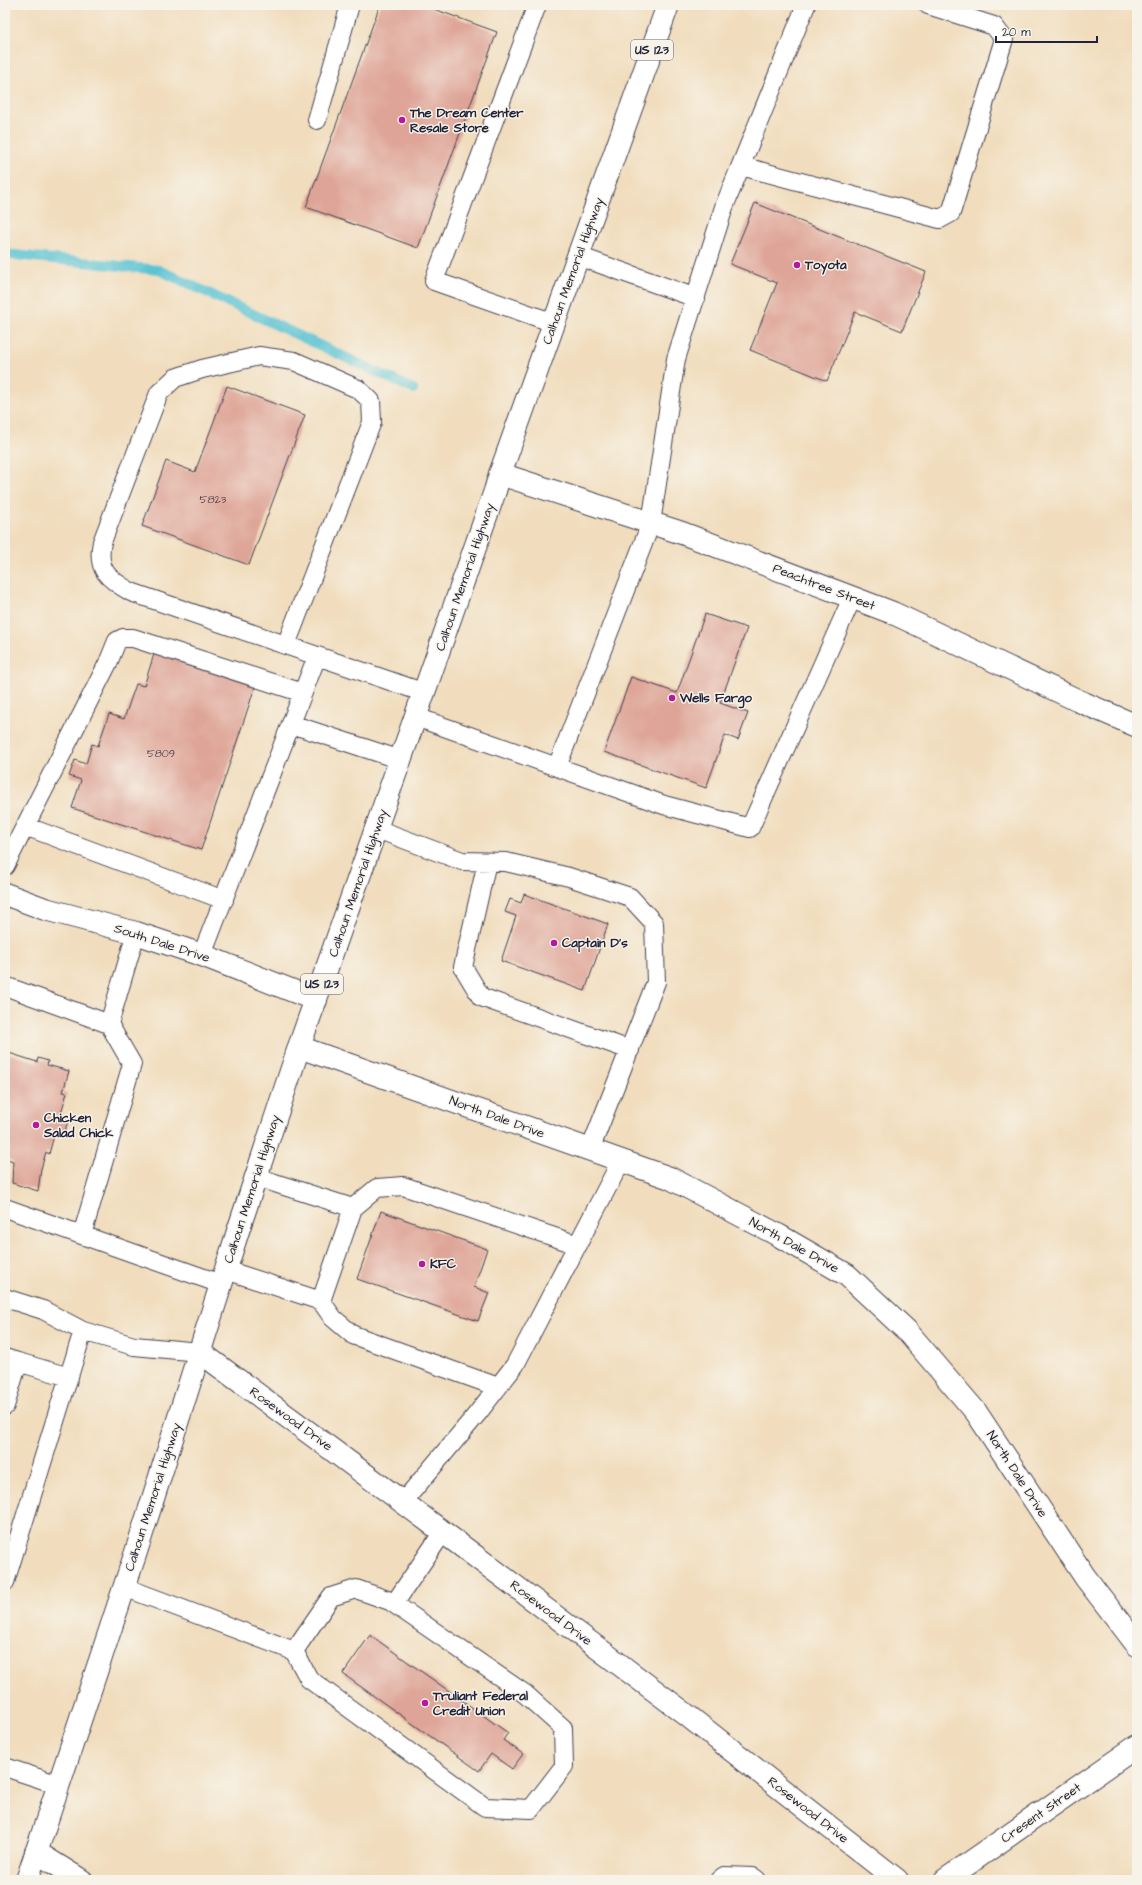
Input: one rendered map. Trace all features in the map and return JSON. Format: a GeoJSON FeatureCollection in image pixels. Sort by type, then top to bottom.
{"type":"FeatureCollection","features":[{"type":"Feature","properties":{"kind":"main road","name":"Calhoun Memorial Highway"},"geometry":{"type":"LineString","coordinates":[[27,1880],[124,1587],[223,1277],[299,1047],[377,829],[500,474],[668,5]]}},
{"type":"Feature","properties":{"kind":"main road","name":"Peachtree Street"},"geometry":{"type":"LineString","coordinates":[[500,474],[652,523],[893,613],[1079,701],[1137,726]]}},
{"type":"Feature","properties":{"kind":"main road","name":"South Dale Drive"},"geometry":{"type":"LineString","coordinates":[[5,894],[45,909],[136,933],[202,955],[316,1000]]}},
{"type":"Feature","properties":{"kind":"main road","name":"North Dale Drive"},"geometry":{"type":"LineString","coordinates":[[299,1047],[670,1178],[778,1234],[847,1275],[901,1325],[976,1412],[1085,1577],[1137,1645]]}},
{"type":"Feature","properties":{"kind":"main road","name":"Rosewood Drive"},"geometry":{"type":"LineString","coordinates":[[200,1352],[679,1709],[897,1880]]}},
{"type":"Feature","properties":{"kind":"main road","name":"Cresent Street"},"geometry":{"type":"LineString","coordinates":[[945,1880],[1137,1746]]}},
{"type":"Feature","properties":{"kind":"main road"},"geometry":{"type":"LineString","coordinates":[[36,1852],[81,1880]]}},
{"type":"Feature","properties":{"kind":"lane"},"geometry":{"type":"LineString","coordinates":[[317,120],[350,5]]}},
{"type":"Feature","properties":{"kind":"lane"},"geometry":{"type":"LineString","coordinates":[[537,5],[434,281],[554,323]]}},
{"type":"Feature","properties":{"kind":"lane"},"geometry":{"type":"LineString","coordinates":[[557,767],[652,523],[676,359],[724,207],[806,5]]}},
{"type":"Feature","properties":{"kind":"lane"},"geometry":{"type":"LineString","coordinates":[[741,166],[940,219],[951,213],[1004,39],[994,26],[928,5]]}},
{"type":"Feature","properties":{"kind":"lane"},"geometry":{"type":"LineString","coordinates":[[578,256],[696,298]]}},
{"type":"Feature","properties":{"kind":"lane"},"geometry":{"type":"LineString","coordinates":[[286,645],[372,422],[371,401],[358,388],[294,362],[259,356],[202,369],[175,378],[159,393],[102,542],[99,553],[102,570],[112,581],[131,592],[424,693]]}},
{"type":"Feature","properties":{"kind":"lane"},"geometry":{"type":"LineString","coordinates":[[416,717],[664,806],[750,828],[852,598]]}},
{"type":"Feature","properties":{"kind":"lane"},"geometry":{"type":"LineString","coordinates":[[5,866],[108,663],[117,641],[123,638],[132,638],[303,694]]}},
{"type":"Feature","properties":{"kind":"lane"},"geometry":{"type":"LineString","coordinates":[[202,955],[317,656]]}},
{"type":"Feature","properties":{"kind":"lane"},"geometry":{"type":"LineString","coordinates":[[291,724],[401,760]]}},
{"type":"Feature","properties":{"kind":"lane"},"geometry":{"type":"LineString","coordinates":[[25,826],[224,900]]}},
{"type":"Feature","properties":{"kind":"lane"},"geometry":{"type":"LineString","coordinates":[[377,829],[462,861],[506,862],[569,877],[630,897],[654,923],[656,982],[590,1150]]}},
{"type":"Feature","properties":{"kind":"lane"},"geometry":{"type":"LineString","coordinates":[[487,862],[463,967],[482,997],[630,1050]]}},
{"type":"Feature","properties":{"kind":"lane"},"geometry":{"type":"LineString","coordinates":[[109,1024],[136,933]]}},
{"type":"Feature","properties":{"kind":"lane"},"geometry":{"type":"LineString","coordinates":[[5,986],[109,1024],[132,1064],[82,1235]]}},
{"type":"Feature","properties":{"kind":"lane"},"geometry":{"type":"LineString","coordinates":[[403,1502],[477,1414],[515,1365],[621,1161]]}},
{"type":"Feature","properties":{"kind":"lane"},"geometry":{"type":"LineString","coordinates":[[256,1177],[353,1208]]}},
{"type":"Feature","properties":{"kind":"lane"},"geometry":{"type":"LineString","coordinates":[[321,1301],[353,1208],[377,1188],[403,1186],[578,1245]]}},
{"type":"Feature","properties":{"kind":"lane"},"geometry":{"type":"LineString","coordinates":[[5,1208],[82,1235],[223,1277],[321,1301],[332,1318],[353,1335],[498,1387]]}},
{"type":"Feature","properties":{"kind":"lane"},"geometry":{"type":"LineString","coordinates":[[5,1298],[43,1310],[83,1331],[134,1346],[200,1352]]}},
{"type":"Feature","properties":{"kind":"lane"},"geometry":{"type":"LineString","coordinates":[[5,1582],[83,1331]]}},
{"type":"Feature","properties":{"kind":"lane"},"geometry":{"type":"LineString","coordinates":[[5,1406],[12,1360],[69,1377]]}},
{"type":"Feature","properties":{"kind":"lane"},"geometry":{"type":"LineString","coordinates":[[394,1604],[443,1532]]}},
{"type":"Feature","properties":{"kind":"lane"},"geometry":{"type":"LineString","coordinates":[[124,1587],[294,1651],[309,1679],[485,1807],[531,1808],[564,1766],[563,1728],[525,1694],[394,1604],[356,1589],[331,1597],[294,1651]]}},
{"type":"Feature","properties":{"kind":"lane"},"geometry":{"type":"LineString","coordinates":[[5,1767],[59,1785]]}},
{"type":"Feature","properties":{"kind":"lane"},"geometry":{"type":"LineString","coordinates":[[719,1880],[724,1876],[752,1877],[757,1880]]}},
{"type":"Feature","properties":{"kind":"building","name":"The Dream Center Resale Store"},"geometry":{"type":"Polygon","coordinates":[[[380,5],[423,5],[497,32],[418,248],[306,207],[380,5]]]}},
{"type":"Feature","properties":{"kind":"building"},"geometry":{"type":"Polygon","coordinates":[[[755,203],[926,272],[902,331],[855,312],[827,381],[750,350],[777,283],[730,264],[755,203]]]}},
{"type":"Feature","properties":{"kind":"building"},"geometry":{"type":"Polygon","coordinates":[[[227,386],[305,415],[249,565],[142,526],[166,461],[195,472],[227,386]]]}},
{"type":"Feature","properties":{"kind":"building","name":"Wells Fargo"},"geometry":{"type":"Polygon","coordinates":[[[705,614],[747,628],[720,703],[748,713],[738,740],[725,735],[706,788],[604,752],[631,677],[677,693],[705,614]]]}},
{"type":"Feature","properties":{"kind":"building"},"geometry":{"type":"Polygon","coordinates":[[[155,651],[256,684],[201,850],[72,808],[81,780],[69,776],[75,760],[86,764],[92,744],[98,746],[109,714],[124,719],[136,684],[144,686],[155,651]]]}},
{"type":"Feature","properties":{"kind":"building","name":"Captain D's"},"geometry":{"type":"Polygon","coordinates":[[[524,894],[608,924],[585,991],[501,961],[516,916],[505,912],[510,899],[521,903],[524,894]]]}},
{"type":"Feature","properties":{"kind":"building","name":"Chicken Salad Chick"},"geometry":{"type":"Polygon","coordinates":[[[9,1053],[37,1062],[38,1058],[48,1061],[47,1065],[69,1071],[63,1092],[67,1093],[60,1116],[69,1118],[64,1134],[55,1132],[49,1154],[46,1152],[41,1169],[38,1191],[12,1183],[13,1161],[5,1158],[5,1067],[9,1053]]]}},
{"type":"Feature","properties":{"kind":"building","name":"KFC"},"geometry":{"type":"Polygon","coordinates":[[[381,1211],[487,1249],[474,1287],[489,1293],[478,1321],[357,1279],[381,1211]]]}},
{"type":"Feature","properties":{"kind":"building","name":"Truliant Federal Credit Union"},"geometry":{"type":"Polygon","coordinates":[[[370,1635],[508,1733],[503,1740],[523,1754],[512,1769],[491,1754],[479,1771],[343,1674],[370,1635]]]}},
{"type":"Feature","properties":{"kind":"waterway"},"geometry":{"type":"LineString","coordinates":[[5,254],[159,270],[413,389]]}},
{"type":"Feature","properties":{"kind":"place","name":"The Dream Center Resale Store"},"geometry":{"type":"Point","coordinates":[402,120]}},
{"type":"Feature","properties":{"kind":"place","name":"Toyota"},"geometry":{"type":"Point","coordinates":[797,265]}},
{"type":"Feature","properties":{"kind":"place","name":"Wells Fargo"},"geometry":{"type":"Point","coordinates":[672,698]}},
{"type":"Feature","properties":{"kind":"place","name":"Captain D's"},"geometry":{"type":"Point","coordinates":[554,943]}},
{"type":"Feature","properties":{"kind":"place","name":"Chicken Salad Chick"},"geometry":{"type":"Point","coordinates":[36,1125]}},
{"type":"Feature","properties":{"kind":"place","name":"KFC"},"geometry":{"type":"Point","coordinates":[422,1264]}},
{"type":"Feature","properties":{"kind":"place","name":"Truliant Federal Credit Union"},"geometry":{"type":"Point","coordinates":[425,1703]}}]}
